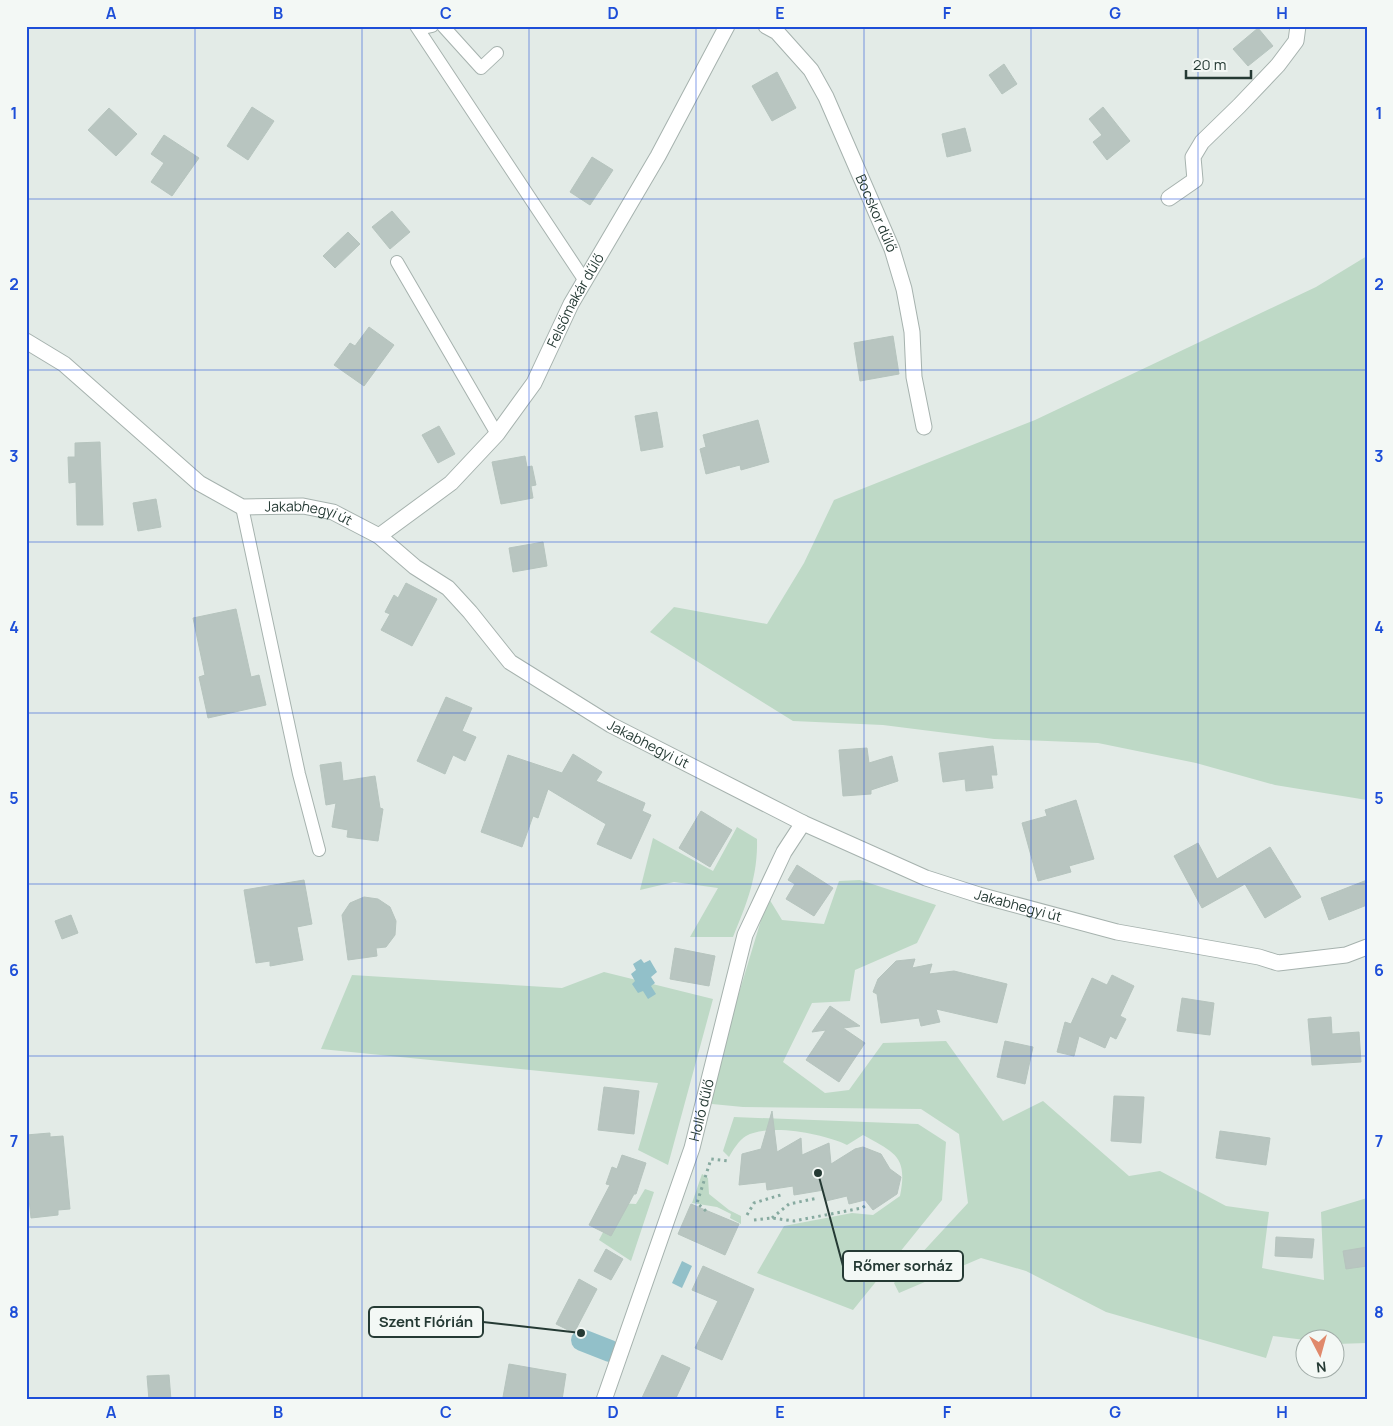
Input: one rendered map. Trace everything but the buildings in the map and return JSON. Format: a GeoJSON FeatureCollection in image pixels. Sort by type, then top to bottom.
{"type":"FeatureCollection","features":[{"type":"Feature","properties":{"kind":"street","name":"Felsőmakár dűlő"},"geometry":{"type":"LineString","coordinates":[[379,536],[450,483],[497,434],[534,383],[585,281],[658,156],[727,26]]}},
{"type":"Feature","properties":{"kind":"street","name":"Bocskor dűlő"},"geometry":{"type":"LineString","coordinates":[[766,26],[777,32],[811,70],[826,97],[892,249],[904,289],[912,332],[914,377],[924,427]]}},
{"type":"Feature","properties":{"kind":"street"},"geometry":{"type":"LineString","coordinates":[[1169,198],[1195,180],[1193,158],[1202,142],[1278,64],[1296,41],[1298,26]]}},
{"type":"Feature","properties":{"kind":"street"},"geometry":{"type":"LineString","coordinates":[[26,341],[64,364],[199,483],[242,507]]}},
{"type":"Feature","properties":{"kind":"street","name":"Jakabhegyi út"},"geometry":{"type":"LineString","coordinates":[[242,507],[303,506],[333,512],[379,536],[415,567],[448,588],[510,662],[611,725],[803,823],[926,878],[979,895],[1117,932],[1258,957],[1278,963],[1346,955],[1367,947]]}},
{"type":"Feature","properties":{"kind":"street","name":"Holló dűlő"},"geometry":{"type":"LineString","coordinates":[[607,1399],[694,1140],[745,935],[784,852],[803,823]]}},
{"type":"Feature","properties":{"kind":"lane"},"geometry":{"type":"LineString","coordinates":[[417,26],[423,28],[432,26]]}},
{"type":"Feature","properties":{"kind":"lane"},"geometry":{"type":"LineString","coordinates":[[417,26],[585,281]]}},
{"type":"Feature","properties":{"kind":"lane"},"geometry":{"type":"LineString","coordinates":[[443,26],[480,68],[497,53]]}},
{"type":"Feature","properties":{"kind":"lane"},"geometry":{"type":"LineString","coordinates":[[397,262],[497,434]]}},
{"type":"Feature","properties":{"kind":"lane"},"geometry":{"type":"LineString","coordinates":[[242,507],[299,774],[319,850]]}},
{"type":"Feature","properties":{"kind":"path"},"geometry":{"type":"LineString","coordinates":[[706,1211],[697,1203],[711,1159],[728,1161]]}},
{"type":"Feature","properties":{"kind":"path"},"geometry":{"type":"LineString","coordinates":[[747,1215],[754,1203],[784,1194]]}},
{"type":"Feature","properties":{"kind":"path"},"geometry":{"type":"LineString","coordinates":[[772,1218],[789,1204],[818,1198]]}},
{"type":"Feature","properties":{"kind":"path"},"geometry":{"type":"LineString","coordinates":[[754,1220],[772,1218],[794,1221],[862,1208],[868,1204]]}},
{"type":"Feature","properties":{"kind":"green space"},"geometry":{"type":"Polygon","coordinates":[[[1367,256],[1367,800],[1275,785],[1196,763],[1098,743],[994,739],[883,725],[793,721],[650,632],[674,607],[767,624],[804,563],[834,500],[1035,420],[1316,287],[1367,256]]]}},
{"type":"Feature","properties":{"kind":"green space"},"geometry":{"type":"Polygon","coordinates":[[[737,827],[757,839],[757,852],[751,889],[733,937],[690,937],[718,888],[674,882],[640,890],[653,838],[713,871],[737,827]]]}},
{"type":"Feature","properties":{"kind":"green space"},"geometry":{"type":"Polygon","coordinates":[[[860,880],[936,905],[917,943],[855,970],[850,1001],[812,1003],[783,1062],[825,1093],[849,1090],[883,1043],[946,1041],[1003,1121],[1043,1101],[1129,1176],[1160,1171],[1226,1206],[1269,1212],[1262,1268],[1324,1280],[1321,1212],[1367,1198],[1367,1343],[1346,1344],[1346,1328],[1296,1328],[1296,1339],[1273,1336],[1266,1358],[1106,1312],[1026,1271],[981,1258],[899,1293],[894,1283],[968,1203],[959,1134],[921,1109],[743,1107],[712,1104],[710,1089],[768,897],[782,920],[824,924],[839,881],[860,880]]]}},
{"type":"Feature","properties":{"kind":"green space"},"geometry":{"type":"Polygon","coordinates":[[[604,972],[713,999],[668,1165],[638,1150],[658,1083],[321,1049],[352,975],[562,988],[604,972]]]}},
{"type":"Feature","properties":{"kind":"green space"},"geometry":{"type":"Polygon","coordinates":[[[734,1117],[918,1124],[946,1142],[942,1200],[853,1310],[757,1273],[784,1226],[852,1213],[873,1215],[900,1196],[902,1172],[896,1157],[883,1146],[863,1135],[847,1145],[811,1134],[769,1130],[756,1132],[743,1138],[729,1157],[723,1151],[734,1117]]]}},
{"type":"Feature","properties":{"kind":"green space"},"geometry":{"type":"Polygon","coordinates":[[[702,1174],[708,1178],[709,1194],[729,1210],[741,1216],[741,1224],[730,1218],[731,1214],[717,1207],[692,1203],[702,1174]]]}},
{"type":"Feature","properties":{"kind":"green space"},"geometry":{"type":"Polygon","coordinates":[[[645,1189],[654,1192],[631,1261],[599,1240],[618,1203],[636,1204],[645,1189]]]}},
{"type":"Feature","properties":{"kind":"water"},"geometry":{"type":"Polygon","coordinates":[[[641,959],[644,963],[650,960],[657,972],[651,977],[655,983],[651,986],[656,994],[648,999],[643,991],[638,993],[632,984],[635,981],[631,974],[636,970],[633,964],[641,959]]]}},
{"type":"Feature","properties":{"kind":"water"},"geometry":{"type":"Polygon","coordinates":[[[682,1261],[692,1266],[682,1288],[672,1283],[682,1261]]]}},
{"type":"Feature","properties":{"kind":"waterway"},"geometry":{"type":"LineString","coordinates":[[582,1340],[610,1351]]}},
{"type":"Feature","properties":{"kind":"place","name":"Rőmer sorház"},"geometry":{"type":"Point","coordinates":[818,1173]}},
{"type":"Feature","properties":{"kind":"place","name":"Szent Flórián"},"geometry":{"type":"Point","coordinates":[581,1333]}}]}
